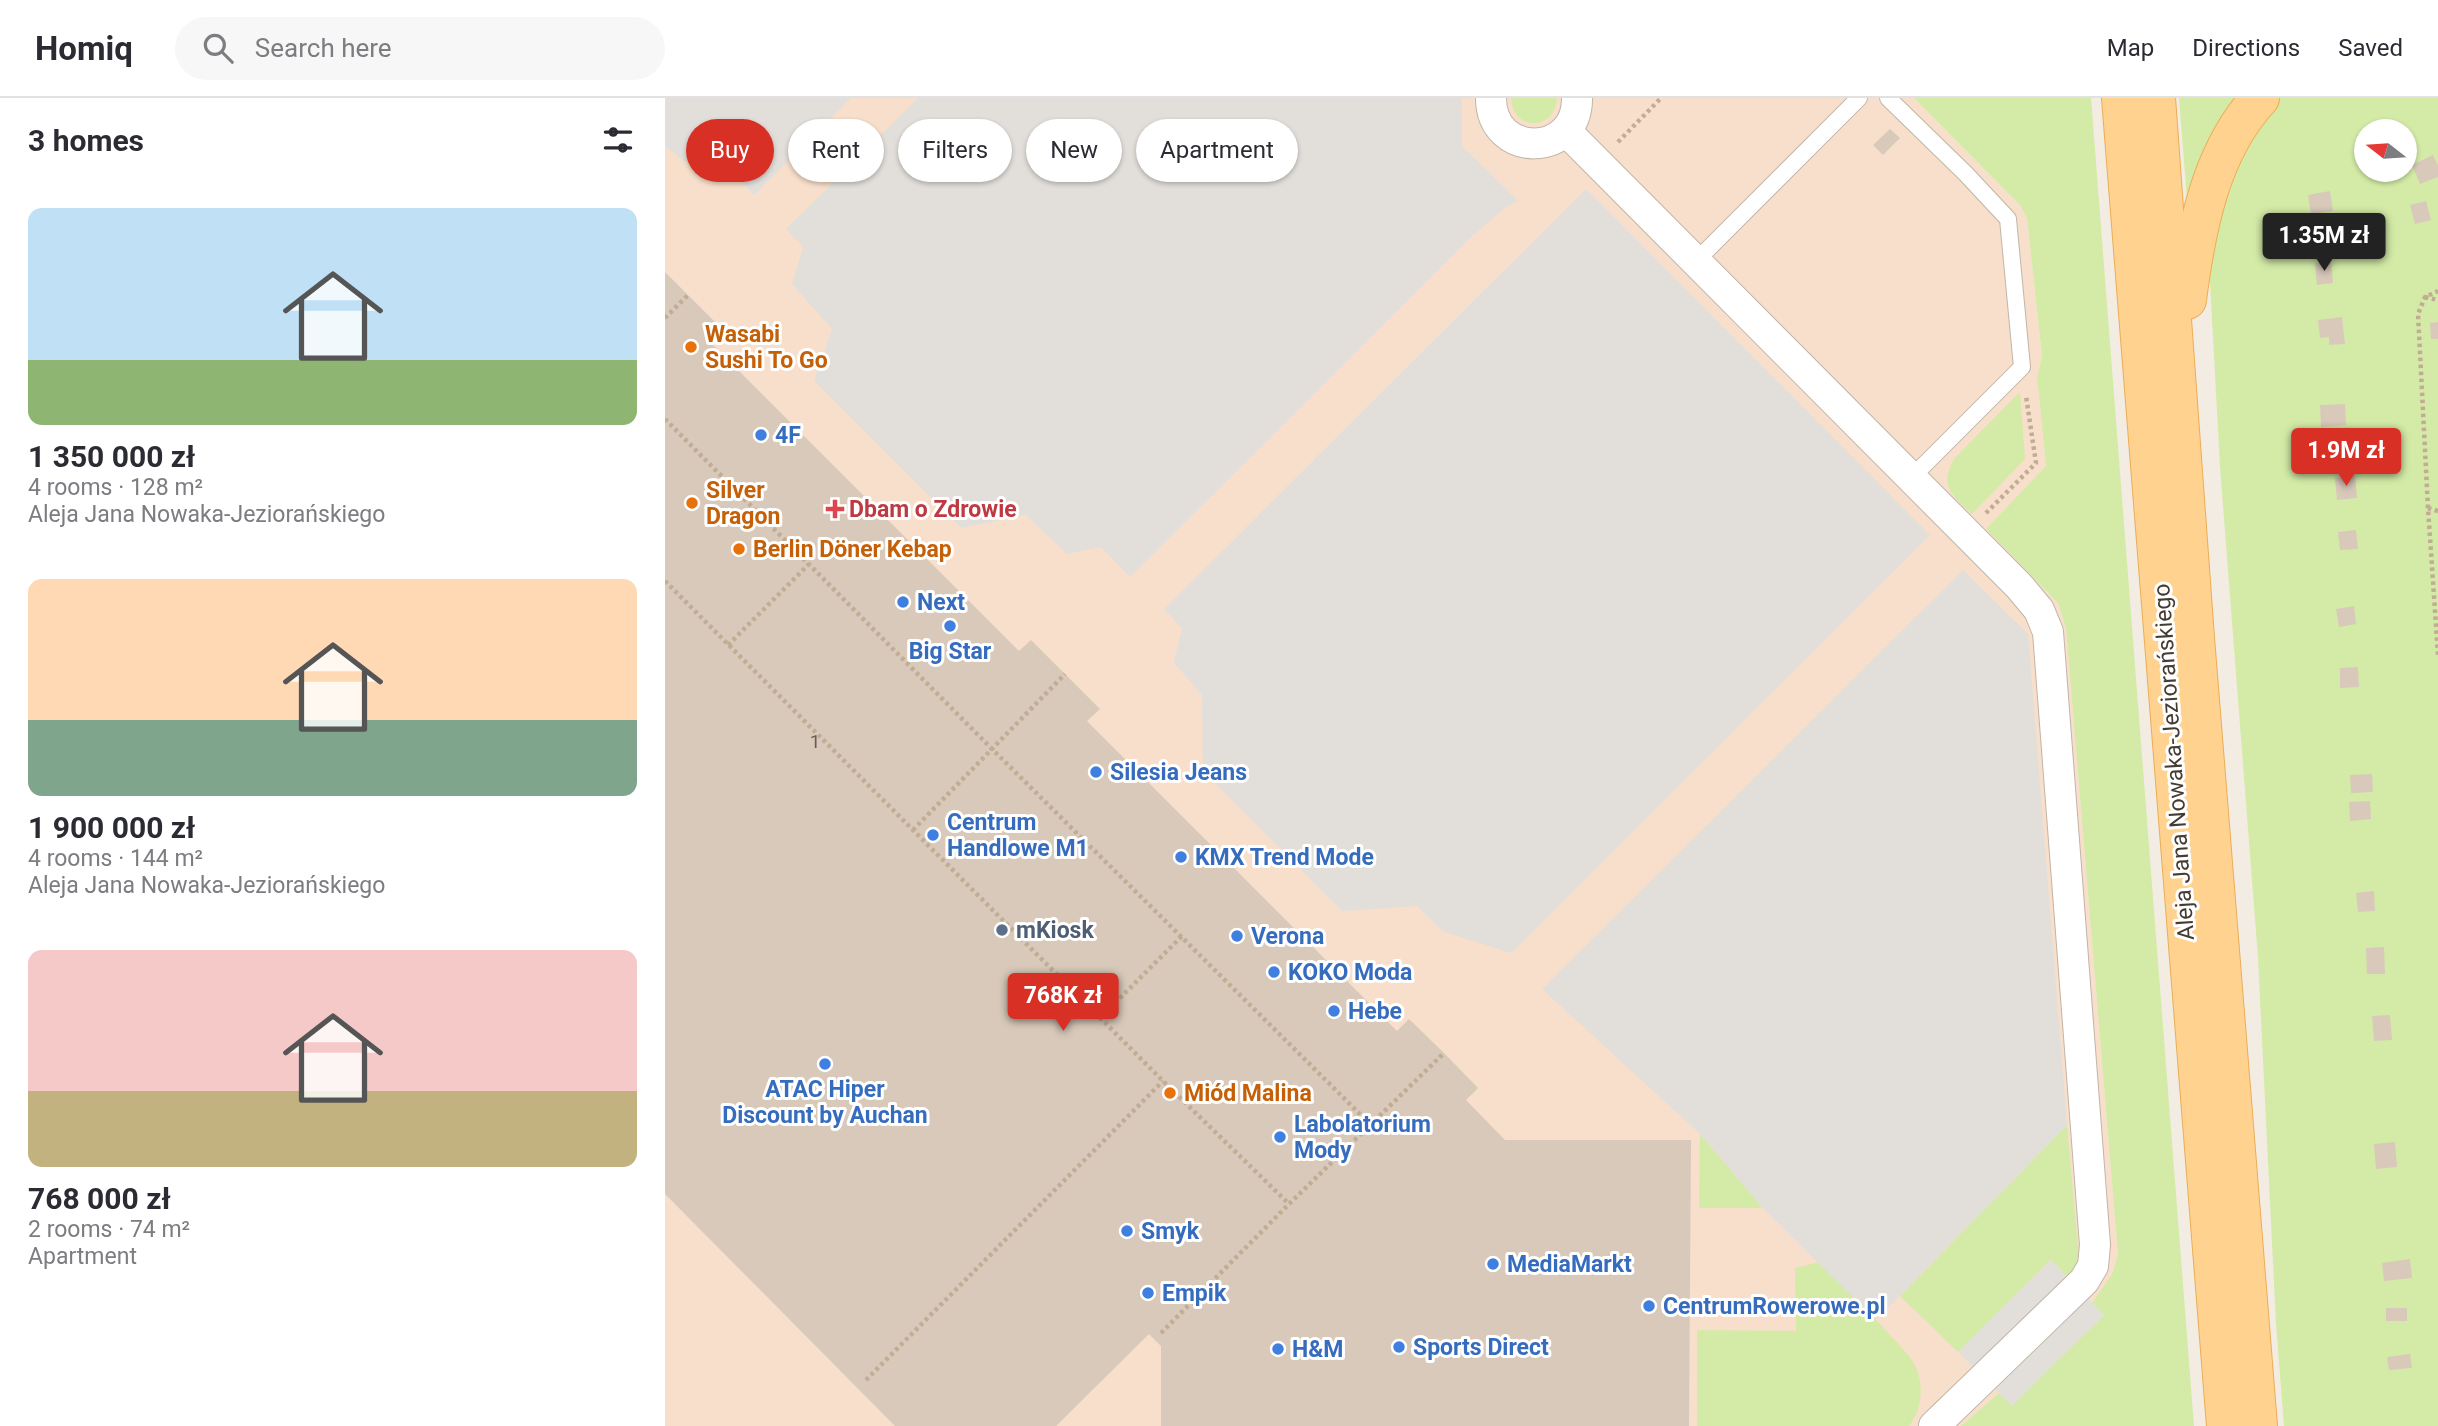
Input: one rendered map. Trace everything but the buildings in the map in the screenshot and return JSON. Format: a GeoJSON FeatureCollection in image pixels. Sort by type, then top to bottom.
{"type":"FeatureCollection","features":[{"type":"Feature","properties":{"kind":"main road","name":"Aleja Jana Nowaka-Jeziorańskiego"},"geometry":{"type":"LineString","coordinates":[[2121,98],[2224,1420]]}},
{"type":"Feature","properties":{"kind":"main road","name":"Aleja Jana Nowaka-Jeziorańskiego"},"geometry":{"type":"LineString","coordinates":[[2156,98],[2197,666],[2258,1426]]}},
{"type":"Feature","properties":{"kind":"main road"},"geometry":{"type":"LineString","coordinates":[[2178,375],[2192,265],[2214,174],[2233,137],[2260,98]]}},
{"type":"Feature","properties":{"kind":"street"},"geometry":{"type":"LineString","coordinates":[[1490,98],[1495,120],[1503,131],[1514,140],[1528,144],[1542,144],[1566,131],[1573,119],[1577,98]]}},
{"type":"Feature","properties":{"kind":"street"},"geometry":{"type":"LineString","coordinates":[[1566,131],[2018,586],[2039,610],[2048,632],[2095,1245],[2093,1266],[2084,1281],[1934,1426]]}},
{"type":"Feature","properties":{"kind":"lane"},"geometry":{"type":"LineString","coordinates":[[1695,262],[1859,98]]}},
{"type":"Feature","properties":{"kind":"lane"},"geometry":{"type":"LineString","coordinates":[[1888,98],[2008,219],[2022,367],[1911,478]]}},
{"type":"Feature","properties":{"kind":"path"},"geometry":{"type":"LineString","coordinates":[[1597,163],[1661,98]]}},
{"type":"Feature","properties":{"kind":"path"},"geometry":{"type":"LineString","coordinates":[[2438,291],[2425,296],[2418,314],[2438,655]]}},
{"type":"Feature","properties":{"kind":"path"},"geometry":{"type":"LineString","coordinates":[[665,318],[688,295]]}},
{"type":"Feature","properties":{"kind":"path"},"geometry":{"type":"LineString","coordinates":[[2425,296],[2438,300]]}},
{"type":"Feature","properties":{"kind":"path"},"geometry":{"type":"LineString","coordinates":[[1965,534],[2036,463],[2022,367]]}},
{"type":"Feature","properties":{"kind":"path"},"geometry":{"type":"LineString","coordinates":[[665,419],[991,748],[1371,1125]]}},
{"type":"Feature","properties":{"kind":"path"},"geometry":{"type":"LineString","coordinates":[[2428,508],[2438,511]]}},
{"type":"Feature","properties":{"kind":"path"},"geometry":{"type":"LineString","coordinates":[[728,645],[809,564]]}},
{"type":"Feature","properties":{"kind":"path"},"geometry":{"type":"LineString","coordinates":[[665,581],[1289,1204]]}},
{"type":"Feature","properties":{"kind":"path"},"geometry":{"type":"LineString","coordinates":[[913,830],[1065,674]]}},
{"type":"Feature","properties":{"kind":"path"},"geometry":{"type":"LineString","coordinates":[[1100,1018],[1182,936]]}},
{"type":"Feature","properties":{"kind":"path"},"geometry":{"type":"LineString","coordinates":[[1161,1333],[1444,1053]]}},
{"type":"Feature","properties":{"kind":"path"},"geometry":{"type":"LineString","coordinates":[[866,1380],[1163,1081]]}},
{"type":"Feature","properties":{"kind":"shaded area"},"geometry":{"type":"Polygon","coordinates":[[[665,98],[1914,98],[2020,205],[2027,218],[2042,356],[2037,377],[2046,467],[1986,529],[2058,603],[2066,628],[2118,1255],[2103,1290],[2012,1406],[1999,1393],[1961,1426],[665,1426],[665,98]]]}},
{"type":"Feature","properties":{"kind":"shaded area"},"geometry":{"type":"Polygon","coordinates":[[[665,98],[851,98],[830,119],[788,119],[788,161],[774,175],[774,119],[686,119],[686,162],[665,146],[665,98]]]}},
{"type":"Feature","properties":{"kind":"shaded area"},"geometry":{"type":"Polygon","coordinates":[[[918,98],[1462,98],[1462,146],[1518,201],[1505,208],[1471,237],[1130,577],[1101,547],[1067,554],[1026,515],[961,528],[814,381],[832,329],[792,284],[803,247],[786,229],[833,182],[884,182],[884,132],[918,98]]]}},
{"type":"Feature","properties":{"kind":"shaded area"},"geometry":{"type":"Polygon","coordinates":[[[742,182],[767,182],[754,195],[742,182]]]}},
{"type":"Feature","properties":{"kind":"shaded area"},"geometry":{"type":"Polygon","coordinates":[[[1586,189],[1930,535],[1511,953],[1444,932],[1417,906],[1342,911],[1203,771],[1202,695],[1174,663],[1182,628],[1164,609],[1586,189]]]}},
{"type":"Feature","properties":{"kind":"shaded area"},"geometry":{"type":"Polygon","coordinates":[[[1963,570],[2028,634],[2067,1125],[1876,1320],[1763,1208],[1700,1134],[1542,989],[1963,570]]]}},
{"type":"Feature","properties":{"kind":"shaded area"},"geometry":{"type":"Polygon","coordinates":[[[2051,1260],[2104,1315],[2012,1406],[1958,1352],[2051,1260]]]}},
{"type":"Feature","properties":{"kind":"green space"},"geometry":{"type":"Polygon","coordinates":[[[1511,98],[1557,98],[1549,117],[1534,123],[1518,117],[1511,98]]]}},
{"type":"Feature","properties":{"kind":"green space"},"geometry":{"type":"Polygon","coordinates":[[[1914,98],[2091,98],[2194,1426],[1961,1426],[1999,1393],[2012,1405],[2104,1315],[2092,1303],[2112,1274],[2118,1255],[2066,628],[2058,603],[1986,529],[2046,466],[2037,377],[2042,356],[2027,218],[2020,205],[1914,98]]]}},
{"type":"Feature","properties":{"kind":"green space"},"geometry":{"type":"Polygon","coordinates":[[[2179,98],[2241,98],[2187,199],[2179,98]]]}},
{"type":"Feature","properties":{"kind":"green space"},"geometry":{"type":"Polygon","coordinates":[[[2280,98],[2438,98],[2438,1426],[2284,1426],[2276,1324],[2258,958],[2220,467],[2209,264],[2219,206],[2238,156],[2280,98]]]}},
{"type":"Feature","properties":{"kind":"green space"},"geometry":{"type":"Polygon","coordinates":[[[2020,392],[2025,459],[1972,514],[1950,489],[1950,468],[1954,459],[2020,392]]]}},
{"type":"Feature","properties":{"kind":"green space"},"geometry":{"type":"Polygon","coordinates":[[[2067,1125],[2079,1258],[2068,1278],[2051,1260],[1958,1352],[1900,1296],[2067,1125]]]}},
{"type":"Feature","properties":{"kind":"green space"},"geometry":{"type":"Polygon","coordinates":[[[1700,1134],[1763,1208],[1699,1208],[1700,1134]]]}},
{"type":"Feature","properties":{"kind":"green space"},"geometry":{"type":"Polygon","coordinates":[[[1819,1262],[1864,1307],[1915,1365],[1919,1377],[1920,1399],[1909,1426],[1697,1426],[1697,1330],[1796,1331],[1795,1268],[1819,1262]]]}},
{"type":"Feature","properties":{"kind":"place","name":"Wasabi Sushi To Go"},"geometry":{"type":"Point","coordinates":[691,347]}},
{"type":"Feature","properties":{"kind":"place","name":"4F"},"geometry":{"type":"Point","coordinates":[761,435]}},
{"type":"Feature","properties":{"kind":"place","name":"Silver Dragon"},"geometry":{"type":"Point","coordinates":[692,503]}},
{"type":"Feature","properties":{"kind":"place","name":"Dbam o Zdrowie"},"geometry":{"type":"Point","coordinates":[835,509]}},
{"type":"Feature","properties":{"kind":"place","name":"Berlin Döner Kebap"},"geometry":{"type":"Point","coordinates":[739,549]}},
{"type":"Feature","properties":{"kind":"place","name":"Next"},"geometry":{"type":"Point","coordinates":[903,602]}},
{"type":"Feature","properties":{"kind":"place","name":"Big Star"},"geometry":{"type":"Point","coordinates":[950,626]}},
{"type":"Feature","properties":{"kind":"place","name":"Silesia Jeans"},"geometry":{"type":"Point","coordinates":[1096,772]}},
{"type":"Feature","properties":{"kind":"place","name":"Centrum Handlowe M1"},"geometry":{"type":"Point","coordinates":[933,835]}},
{"type":"Feature","properties":{"kind":"place","name":"KMX Trend Mode"},"geometry":{"type":"Point","coordinates":[1181,857]}},
{"type":"Feature","properties":{"kind":"place","name":"mKiosk"},"geometry":{"type":"Point","coordinates":[1002,930]}},
{"type":"Feature","properties":{"kind":"place","name":"Verona"},"geometry":{"type":"Point","coordinates":[1237,936]}},
{"type":"Feature","properties":{"kind":"place","name":"KOKO Moda"},"geometry":{"type":"Point","coordinates":[1274,972]}},
{"type":"Feature","properties":{"kind":"place","name":"Hebe"},"geometry":{"type":"Point","coordinates":[1334,1011]}},
{"type":"Feature","properties":{"kind":"place","name":"ATAC Hiper Discount by Auchan"},"geometry":{"type":"Point","coordinates":[825,1064]}},
{"type":"Feature","properties":{"kind":"place","name":"Miód Malina"},"geometry":{"type":"Point","coordinates":[1170,1093]}},
{"type":"Feature","properties":{"kind":"place","name":"Labolatorium Mody"},"geometry":{"type":"Point","coordinates":[1280,1137]}},
{"type":"Feature","properties":{"kind":"place","name":"Smyk"},"geometry":{"type":"Point","coordinates":[1127,1231]}},
{"type":"Feature","properties":{"kind":"place","name":"MediaMarkt"},"geometry":{"type":"Point","coordinates":[1493,1264]}},
{"type":"Feature","properties":{"kind":"place","name":"Empik"},"geometry":{"type":"Point","coordinates":[1148,1293]}},
{"type":"Feature","properties":{"kind":"place","name":"CentrumRowerowe.pl"},"geometry":{"type":"Point","coordinates":[1649,1306]}},
{"type":"Feature","properties":{"kind":"place","name":"Sports Direct"},"geometry":{"type":"Point","coordinates":[1399,1347]}},
{"type":"Feature","properties":{"kind":"place","name":"H&M"},"geometry":{"type":"Point","coordinates":[1278,1349]}}]}
